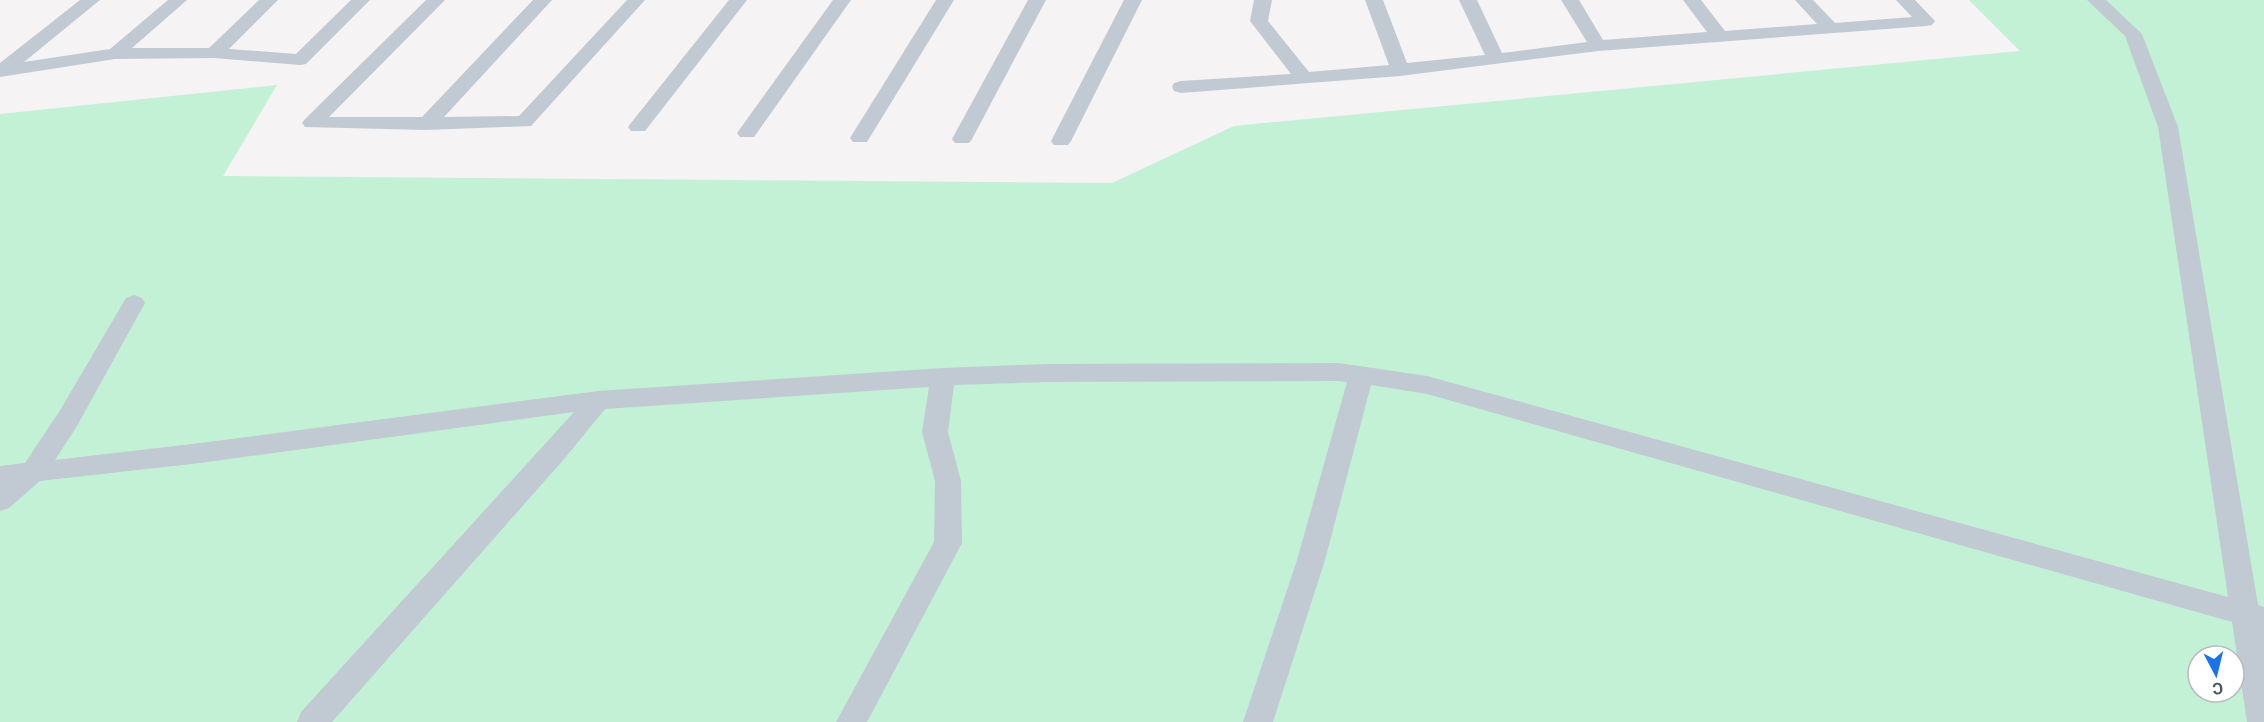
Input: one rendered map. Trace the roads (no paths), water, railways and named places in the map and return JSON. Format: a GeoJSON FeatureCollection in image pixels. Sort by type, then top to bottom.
{"type":"FeatureCollection","features":[{"type":"Feature","properties":{"kind":"lane"},"geometry":{"type":"LineString","coordinates":[[1,70],[91,0]]}},
{"type":"Feature","properties":{"kind":"lane"},"geometry":{"type":"LineString","coordinates":[[115,54],[178,0]]}},
{"type":"Feature","properties":{"kind":"lane"},"geometry":{"type":"LineString","coordinates":[[214,53],[268,0]]}},
{"type":"Feature","properties":{"kind":"lane"},"geometry":{"type":"LineString","coordinates":[[1,70],[115,54],[214,53],[300,60],[361,0]]}},
{"type":"Feature","properties":{"kind":"lane"},"geometry":{"type":"LineString","coordinates":[[436,0],[312,123],[524,122],[636,0]]}},
{"type":"Feature","properties":{"kind":"lane"},"geometry":{"type":"LineString","coordinates":[[426,124],[543,0]]}},
{"type":"Feature","properties":{"kind":"lane"},"geometry":{"type":"LineString","coordinates":[[638,126],[738,0]]}},
{"type":"Feature","properties":{"kind":"lane"},"geometry":{"type":"LineString","coordinates":[[747,133],[842,0]]}},
{"type":"Feature","properties":{"kind":"lane"},"geometry":{"type":"LineString","coordinates":[[860,138],[945,0]]}},
{"type":"Feature","properties":{"kind":"lane"},"geometry":{"type":"LineString","coordinates":[[962,139],[1037,0]]}},
{"type":"Feature","properties":{"kind":"lane"},"geometry":{"type":"LineString","coordinates":[[1061,141],[1133,0]]}},
{"type":"Feature","properties":{"kind":"lane"},"geometry":{"type":"LineString","coordinates":[[1263,0],[1259,21],[1305,79]]}},
{"type":"Feature","properties":{"kind":"lane"},"geometry":{"type":"LineString","coordinates":[[1374,0],[1400,70]]}},
{"type":"Feature","properties":{"kind":"lane"},"geometry":{"type":"LineString","coordinates":[[1468,0],[1496,60]]}},
{"type":"Feature","properties":{"kind":"lane"},"geometry":{"type":"LineString","coordinates":[[1570,0],[1598,46]]}},
{"type":"Feature","properties":{"kind":"lane"},"geometry":{"type":"LineString","coordinates":[[1692,0],[1720,37]]}},
{"type":"Feature","properties":{"kind":"lane"},"geometry":{"type":"LineString","coordinates":[[1804,0],[1830,28]]}},
{"type":"Feature","properties":{"kind":"lane"},"geometry":{"type":"LineString","coordinates":[[1181,87],[1400,70],[1598,46],[1926,21],[1905,0]]}},
{"type":"Feature","properties":{"kind":"lane"},"geometry":{"type":"LineString","coordinates":[[2096,0],[2133,34],[2168,127],[2255,617],[2262,722]]}},
{"type":"Feature","properties":{"kind":"lane"},"geometry":{"type":"LineString","coordinates":[[0,501],[32,472],[68,419],[134,303]]}},
{"type":"Feature","properties":{"kind":"lane"},"geometry":{"type":"LineString","coordinates":[[0,476],[598,400],[943,377],[1047,373],[1339,372],[1427,385],[2255,617]]}},
{"type":"Feature","properties":{"kind":"lane"},"geometry":{"type":"LineString","coordinates":[[1258,722],[1311,560],[1361,376]]}},
{"type":"Feature","properties":{"kind":"lane"},"geometry":{"type":"LineString","coordinates":[[851,722],[948,543],[948,481],[935,432],[943,377]]}},
{"type":"Feature","properties":{"kind":"lane"},"geometry":{"type":"LineString","coordinates":[[312,722],[556,451],[598,400]]}}]}
